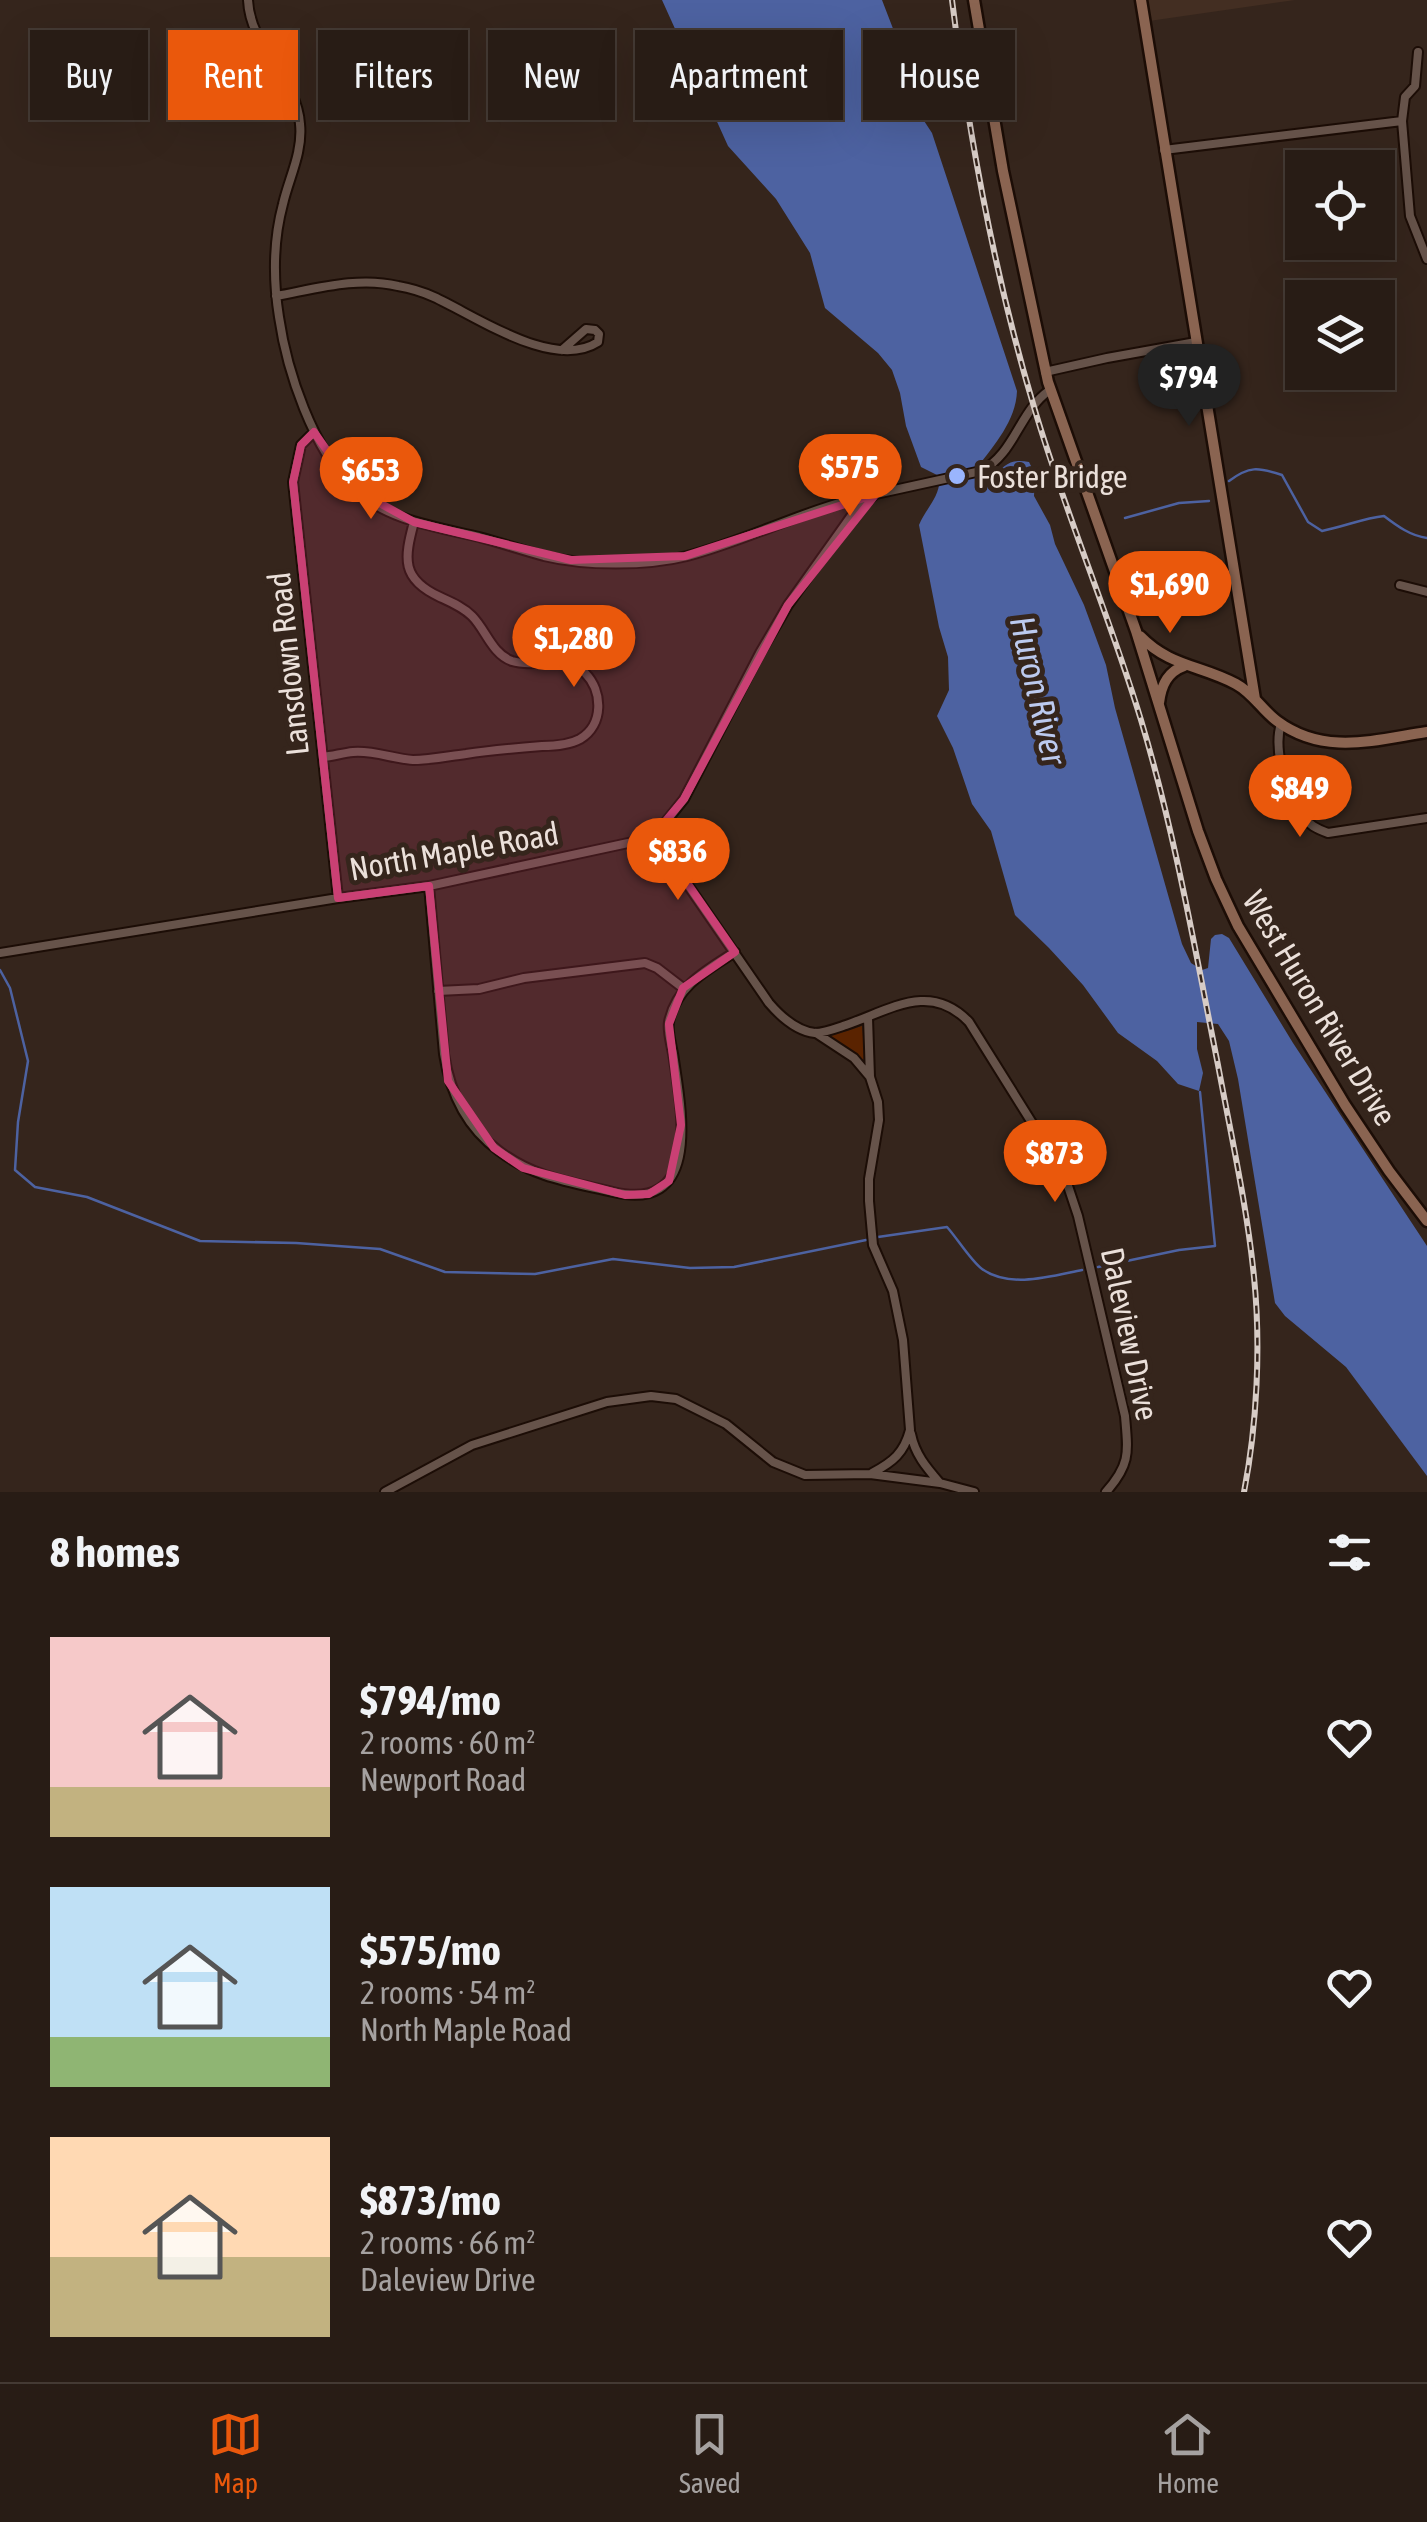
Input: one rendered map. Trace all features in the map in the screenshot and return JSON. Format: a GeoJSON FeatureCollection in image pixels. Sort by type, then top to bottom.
{"type":"FeatureCollection","features":[{"type":"Feature","properties":{"kind":"street"},"geometry":{"type":"LineString","coordinates":[[248,0],[258,38],[293,96],[300,123],[298,149],[276,239],[274,272],[280,322],[293,376],[314,432],[354,489],[414,522],[548,557],[642,562],[685,556],[816,510],[982,471],[998,460],[1026,414],[1050,390]]}},
{"type":"Feature","properties":{"kind":"street","name":"West Huron River Drive"},"geometry":{"type":"LineString","coordinates":[[974,0],[1010,206],[1050,390],[1136,631],[1198,831],[1238,926],[1345,1105],[1427,1222]]}},
{"type":"Feature","properties":{"kind":"street"},"geometry":{"type":"LineString","coordinates":[[1141,0],[1256,699]]}},
{"type":"Feature","properties":{"kind":"street"},"geometry":{"type":"LineString","coordinates":[[1418,52],[1415,86],[1406,97],[1402,120],[1410,216],[1427,259]]}},
{"type":"Feature","properties":{"kind":"street"},"geometry":{"type":"LineString","coordinates":[[1415,86],[1427,83]]}},
{"type":"Feature","properties":{"kind":"street"},"geometry":{"type":"LineString","coordinates":[[1164,150],[1402,120]]}},
{"type":"Feature","properties":{"kind":"street"},"geometry":{"type":"LineString","coordinates":[[276,296],[354,283],[395,285],[429,294],[540,347],[562,350]]}},
{"type":"Feature","properties":{"kind":"street"},"geometry":{"type":"LineString","coordinates":[[1046,372],[1196,342]]}},
{"type":"Feature","properties":{"kind":"street","name":"Lansdown Road"},"geometry":{"type":"LineString","coordinates":[[314,432],[300,445],[293,482],[338,898]]}},
{"type":"Feature","properties":{"kind":"street"},"geometry":{"type":"LineString","coordinates":[[870,1077],[854,1058],[779,1015],[656,834],[684,799],[788,605],[857,508],[876,494]]}},
{"type":"Feature","properties":{"kind":"street"},"geometry":{"type":"LineString","coordinates":[[323,758],[355,752],[413,760],[558,745],[580,739],[597,716],[597,690],[585,673],[562,661],[511,661],[499,653],[473,617],[415,582],[406,557],[414,522]]}},
{"type":"Feature","properties":{"kind":"street"},"geometry":{"type":"LineString","coordinates":[[1400,585],[1427,592]]}},
{"type":"Feature","properties":{"kind":"street"},"geometry":{"type":"LineString","coordinates":[[1136,631],[1153,648],[1184,666],[1200,668],[1240,686],[1281,724],[1316,740],[1353,743],[1427,732]]}},
{"type":"Feature","properties":{"kind":"street"},"geometry":{"type":"LineString","coordinates":[[1158,709],[1160,691],[1168,676],[1184,666]]}},
{"type":"Feature","properties":{"kind":"street"},"geometry":{"type":"LineString","coordinates":[[1281,724],[1278,753],[1284,774],[1300,814],[1313,827],[1328,833],[1427,818]]}},
{"type":"Feature","properties":{"kind":"street","name":"North Maple Road"},"geometry":{"type":"LineString","coordinates":[[0,952],[429,886],[656,834]]}},
{"type":"Feature","properties":{"kind":"street"},"geometry":{"type":"LineString","coordinates":[[429,886],[448,1081],[458,1104],[494,1148],[523,1168],[624,1195],[649,1194],[669,1181],[678,1167],[681,1124],[669,1024],[684,988],[736,952]]}},
{"type":"Feature","properties":{"kind":"street"},"geometry":{"type":"LineString","coordinates":[[438,991],[479,989],[524,978],[644,963],[684,988]]}},
{"type":"Feature","properties":{"kind":"street","name":"Daleview Drive"},"geometry":{"type":"LineString","coordinates":[[816,1033],[920,1000],[940,1001],[956,1008],[978,1037],[1064,1174],[1078,1216],[1125,1416],[1127,1447],[1122,1475],[1106,1492]]}},
{"type":"Feature","properties":{"kind":"street"},"geometry":{"type":"LineString","coordinates":[[868,1018],[870,1077],[879,1120],[870,1179],[873,1245],[893,1291],[903,1340],[913,1444],[940,1483]]}},
{"type":"Feature","properties":{"kind":"street"},"geometry":{"type":"LineString","coordinates":[[385,1492],[472,1445],[631,1398],[651,1396],[676,1399],[726,1424],[763,1455],[805,1475],[870,1474],[940,1483],[974,1492]]}},
{"type":"Feature","properties":{"kind":"street"},"geometry":{"type":"LineString","coordinates":[[870,1474],[900,1455],[910,1430]]}},
{"type":"Feature","properties":{"kind":"highlighted area"},"geometry":{"type":"Polygon","coordinates":[[[314,432],[354,489],[414,522],[571,560],[685,556],[876,494],[788,605],[684,799],[654,835],[735,952],[683,988],[669,1024],[681,1125],[669,1181],[649,1194],[625,1195],[523,1168],[494,1148],[448,1081],[429,886],[338,898],[293,482],[301,445],[314,432]]]}},
{"type":"Feature","properties":{"kind":"shaded area"},"geometry":{"type":"Polygon","coordinates":[[[1145,0],[1295,0],[1149,21],[1145,0]]]}},
{"type":"Feature","properties":{"kind":"shaded area"},"geometry":{"type":"Polygon","coordinates":[[[862,1026],[865,1058],[861,1061],[831,1036],[862,1026]]]}},
{"type":"Feature","properties":{"kind":"water","name":"Huron River"},"geometry":{"type":"Polygon","coordinates":[[[662,0],[882,0],[894,30],[863,30],[863,120],[923,120],[932,133],[1017,391],[1008,422],[977,468],[978,475],[993,479],[1004,466],[1017,461],[1029,462],[1035,474],[1034,496],[1050,525],[1106,665],[1182,944],[1191,963],[1202,970],[1208,968],[1211,939],[1222,934],[1229,938],[1427,1246],[1427,1476],[1346,1367],[1275,1303],[1238,1079],[1229,1041],[1218,1024],[1197,1022],[1197,1049],[1203,1073],[1199,1091],[1178,1084],[1157,1061],[1118,1033],[1083,985],[1015,915],[991,831],[972,804],[953,748],[937,716],[949,690],[948,657],[919,525],[936,495],[939,476],[921,467],[892,370],[825,308],[810,253],[776,199],[728,146],[716,120],[843,120],[843,30],[676,30],[662,0]]]}},
{"type":"Feature","properties":{"kind":"waterway"},"geometry":{"type":"LineString","coordinates":[[1229,481],[1254,469],[1282,475],[1308,522],[1322,531],[1384,516],[1410,533],[1427,538]]}},
{"type":"Feature","properties":{"kind":"waterway"},"geometry":{"type":"LineString","coordinates":[[1125,518],[1179,503],[1209,501]]}},
{"type":"Feature","properties":{"kind":"waterway"},"geometry":{"type":"LineString","coordinates":[[0,970],[10,988],[28,1061],[15,1170],[35,1187],[87,1197],[200,1241],[380,1249],[445,1272],[535,1274],[613,1259],[690,1268],[734,1267],[866,1240]]}},
{"type":"Feature","properties":{"kind":"waterway"},"geometry":{"type":"LineString","coordinates":[[1098,1267],[1215,1246],[1200,1092]]}},
{"type":"Feature","properties":{"kind":"waterway"},"geometry":{"type":"LineString","coordinates":[[878,1237],[947,1227],[978,1265],[993,1275],[1018,1280],[1082,1270]]}},
{"type":"Feature","properties":{"kind":"railway"},"geometry":{"type":"LineString","coordinates":[[952,0],[975,154],[1007,307],[1046,447],[1153,763],[1184,892],[1218,1065],[1247,1224],[1256,1303],[1256,1385],[1244,1492]]}},
{"type":"Feature","properties":{"kind":"place","name":"Foster Bridge"},"geometry":{"type":"Point","coordinates":[957,476]}}]}
